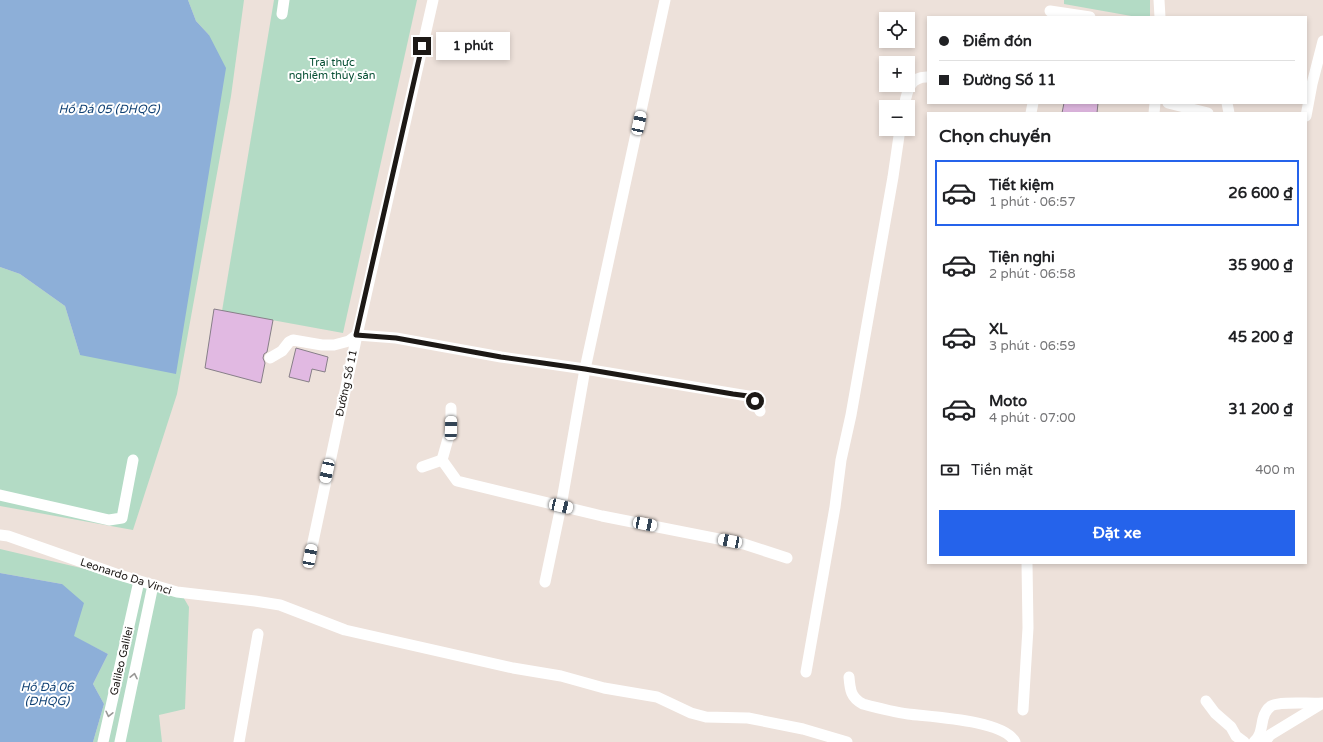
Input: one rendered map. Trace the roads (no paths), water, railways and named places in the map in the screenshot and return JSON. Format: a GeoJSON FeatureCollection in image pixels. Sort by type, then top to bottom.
{"type":"FeatureCollection","features":[{"type":"Feature","properties":{"kind":"street"},"geometry":{"type":"LineString","coordinates":[[282,14],[284,0]]}},
{"type":"Feature","properties":{"kind":"street","name":"Đường Số 11"},"geometry":{"type":"LineString","coordinates":[[310,556],[356,335],[433,0]]}},
{"type":"Feature","properties":{"kind":"street"},"geometry":{"type":"LineString","coordinates":[[545,582],[561,506],[585,369],[665,0]]}},
{"type":"Feature","properties":{"kind":"street"},"geometry":{"type":"LineString","coordinates":[[1052,0],[1050,14],[1077,16]]}},
{"type":"Feature","properties":{"kind":"street"},"geometry":{"type":"LineString","coordinates":[[1159,0],[1160,16]]}},
{"type":"Feature","properties":{"kind":"street"},"geometry":{"type":"LineString","coordinates":[[1307,112],[1323,41]]}},
{"type":"Feature","properties":{"kind":"street"},"geometry":{"type":"LineString","coordinates":[[906,100],[908,91],[914,81],[922,77],[927,77]]}},
{"type":"Feature","properties":{"kind":"street"},"geometry":{"type":"LineString","coordinates":[[1172,104],[1204,112]]}},
{"type":"Feature","properties":{"kind":"street"},"geometry":{"type":"LineString","coordinates":[[806,672],[841,460],[851,415],[899,136]]}},
{"type":"Feature","properties":{"kind":"street"},"geometry":{"type":"LineString","coordinates":[[270,358],[282,352],[289,342],[293,340],[322,345],[334,345],[349,341],[356,335],[396,338],[501,357],[585,369],[748,396],[755,401],[760,411]]}},
{"type":"Feature","properties":{"kind":"street"},"geometry":{"type":"LineString","coordinates":[[442,460],[451,428],[452,408]]}},
{"type":"Feature","properties":{"kind":"street"},"geometry":{"type":"LineString","coordinates":[[0,495],[109,520],[122,518],[134,460]]}},
{"type":"Feature","properties":{"kind":"street"},"geometry":{"type":"LineString","coordinates":[[442,460],[457,481],[602,516],[744,544],[787,558]]}},
{"type":"Feature","properties":{"kind":"street"},"geometry":{"type":"LineString","coordinates":[[422,467],[442,460]]}},
{"type":"Feature","properties":{"kind":"street","name":"Leonardo Da Vinci"},"geometry":{"type":"LineString","coordinates":[[0,535],[8,536],[116,574],[177,592],[280,605],[345,630],[513,668],[561,676],[604,688],[657,697],[680,709],[696,715],[719,718],[748,718],[803,729],[847,742]]}},
{"type":"Feature","properties":{"kind":"street"},"geometry":{"type":"LineString","coordinates":[[1023,710],[1028,628],[1027,564]]}},
{"type":"Feature","properties":{"kind":"street","name":"Galileo Galilei"},"geometry":{"type":"LineString","coordinates":[[103,742],[139,581]]}},
{"type":"Feature","properties":{"kind":"street","name":"Galileo Galilei"},"geometry":{"type":"LineString","coordinates":[[120,742],[153,585]]}},
{"type":"Feature","properties":{"kind":"street"},"geometry":{"type":"LineString","coordinates":[[239,742],[258,634]]}},
{"type":"Feature","properties":{"kind":"street"},"geometry":{"type":"LineString","coordinates":[[849,677],[852,694],[856,701],[863,704],[907,714],[967,721],[1003,731],[1012,737],[1015,742]]}},
{"type":"Feature","properties":{"kind":"street"},"geometry":{"type":"LineString","coordinates":[[1206,701],[1215,713],[1231,727],[1236,736],[1244,742]]}},
{"type":"Feature","properties":{"kind":"street"},"geometry":{"type":"LineString","coordinates":[[1254,742],[1258,739],[1265,713],[1270,707],[1277,704],[1322,703]]}},
{"type":"Feature","properties":{"kind":"street"},"geometry":{"type":"LineString","coordinates":[[1265,742],[1270,735],[1322,703]]}},
{"type":"Feature","properties":{"kind":"water","name":"Hồ Đá 05 (ĐHQG)"},"geometry":{"type":"Polygon","coordinates":[[[0,0],[188,0],[196,21],[209,35],[226,68],[176,374],[80,355],[65,306],[20,274],[0,267],[0,0]]]}},
{"type":"Feature","properties":{"kind":"water","name":"Hồ Đá 06 (ĐHQG)"},"geometry":{"type":"Polygon","coordinates":[[[0,573],[62,584],[84,603],[74,636],[108,654],[93,684],[104,704],[93,742],[0,742],[0,573]]]}},
{"type":"Feature","properties":{"kind":"park label","name":"Trại thực nghiệm thủy sản"},"geometry":{"type":"Point","coordinates":[332,68]}}]}
